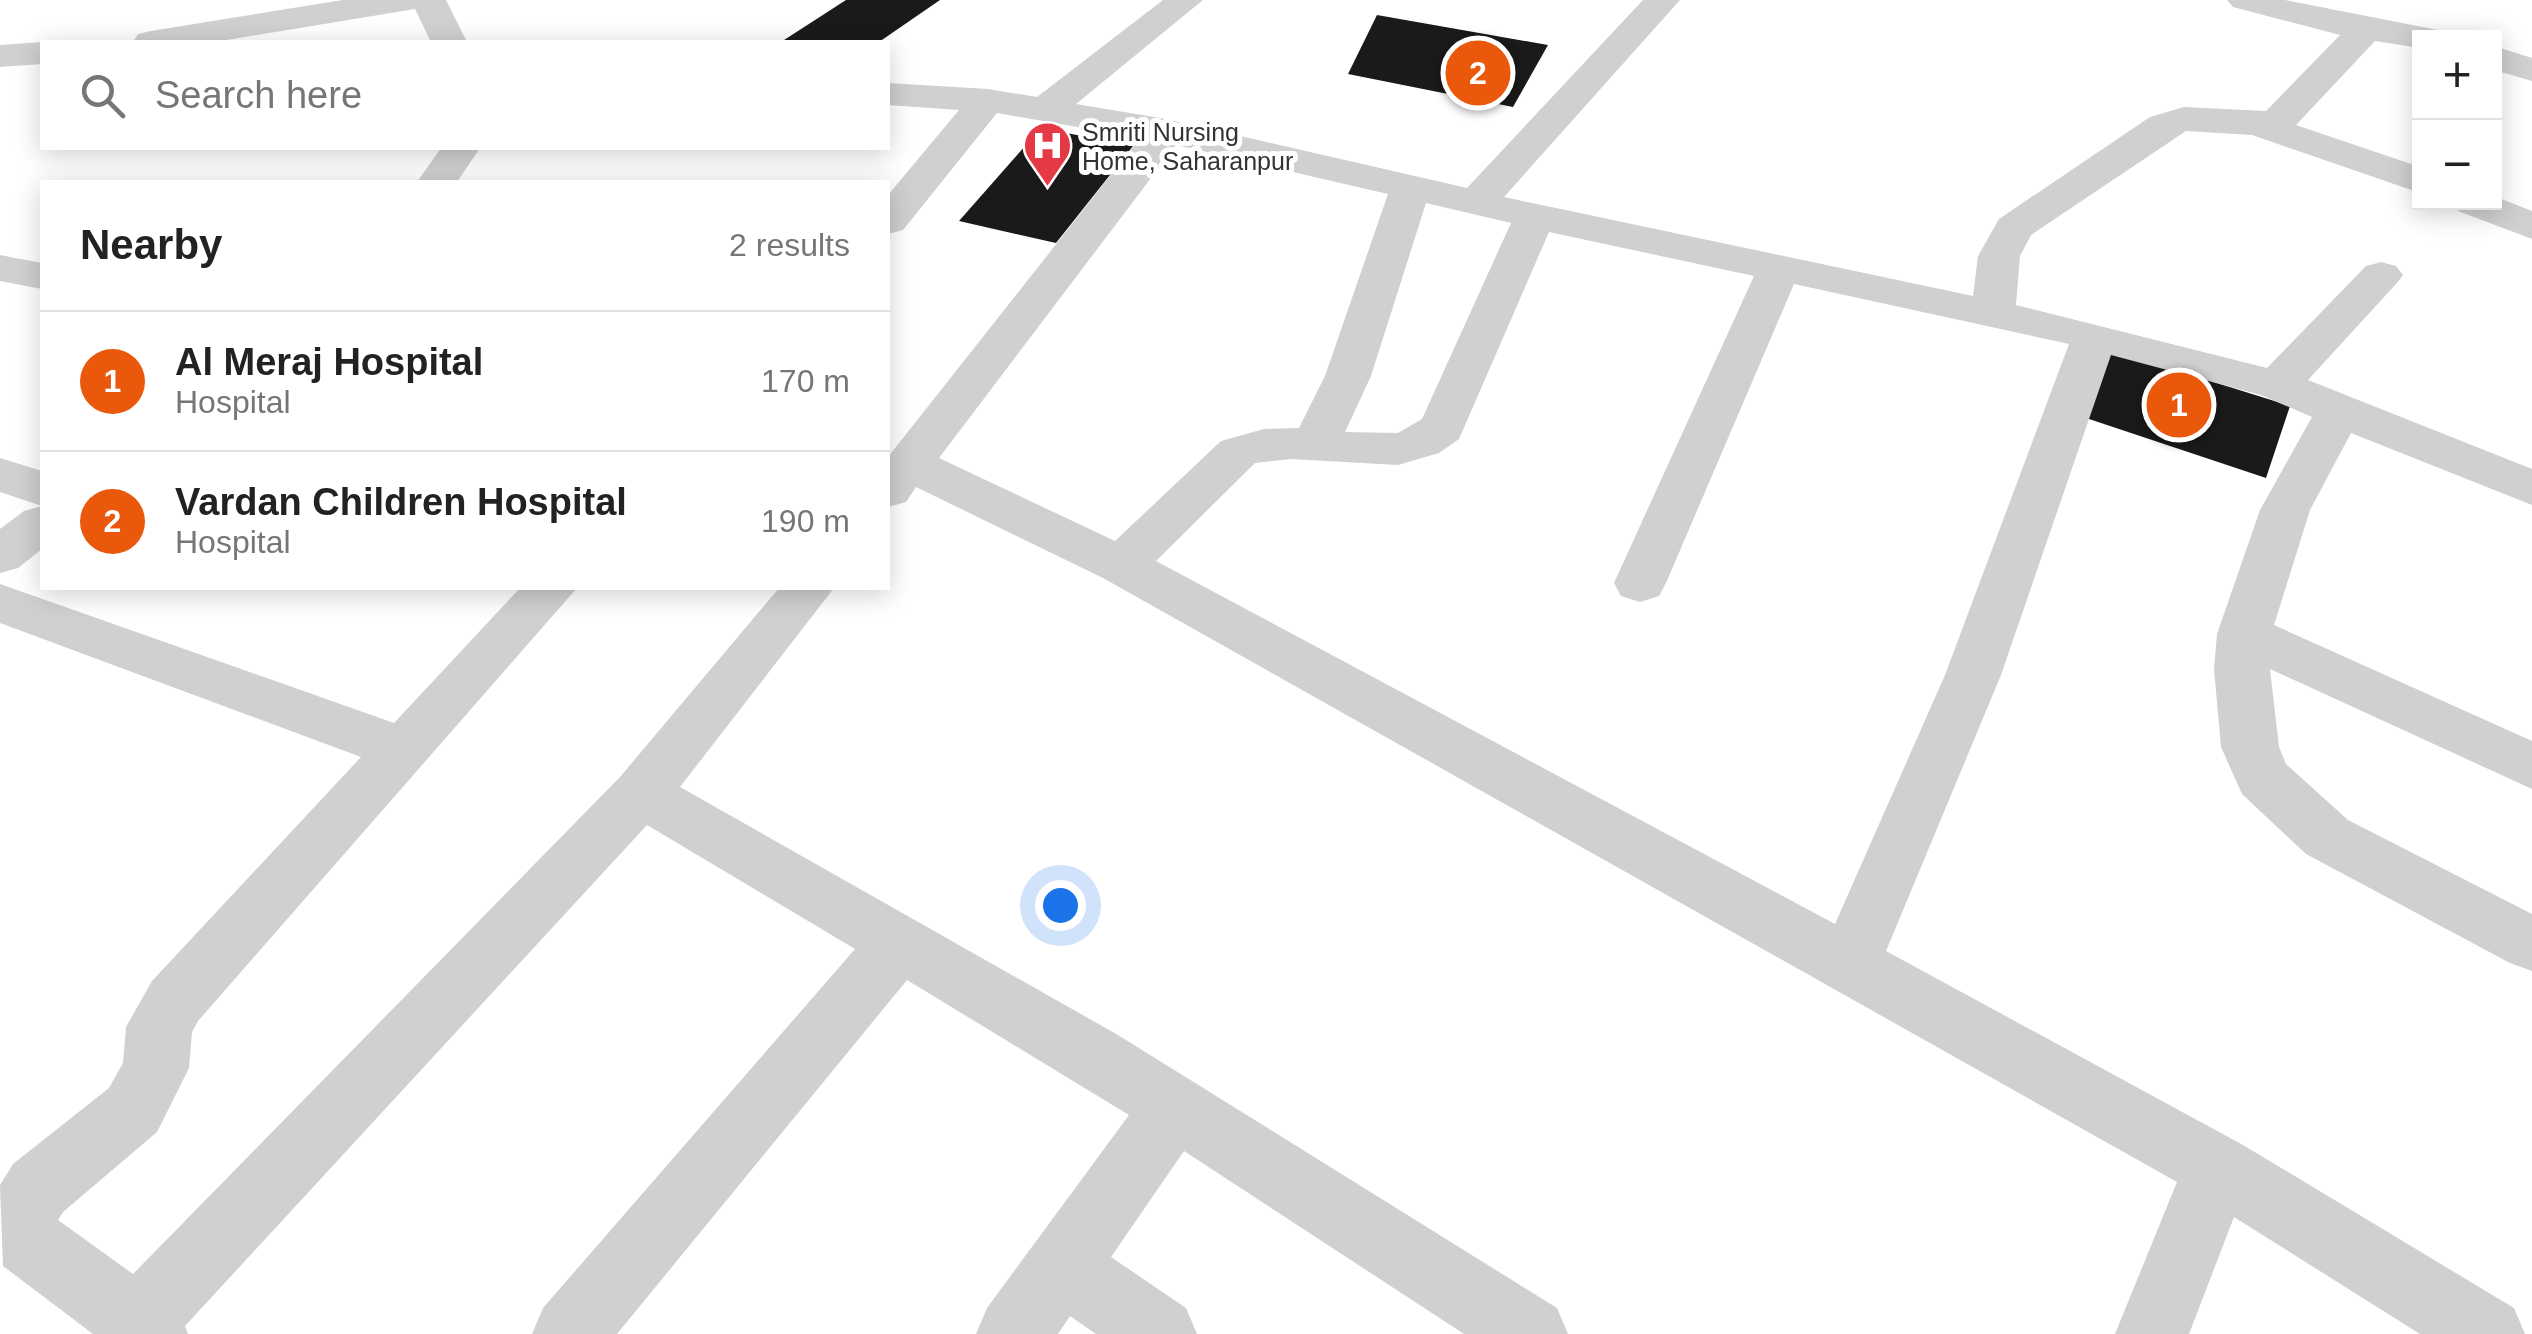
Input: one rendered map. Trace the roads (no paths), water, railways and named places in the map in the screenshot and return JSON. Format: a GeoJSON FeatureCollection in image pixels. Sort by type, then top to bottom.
{"type":"FeatureCollection","features":[{"type":"Feature","properties":{"kind":"street"},"geometry":{"type":"LineString","coordinates":[[163,40],[408,0]]}},
{"type":"Feature","properties":{"kind":"street"},"geometry":{"type":"LineString","coordinates":[[428,0],[448,40]]}},
{"type":"Feature","properties":{"kind":"street"},"geometry":{"type":"LineString","coordinates":[[1046,108],[1185,0]]}},
{"type":"Feature","properties":{"kind":"street"},"geometry":{"type":"LineString","coordinates":[[1478,201],[1662,0]]}},
{"type":"Feature","properties":{"kind":"street"},"geometry":{"type":"LineString","coordinates":[[2245,0],[2322,21],[2412,36]]}},
{"type":"Feature","properties":{"kind":"street"},"geometry":{"type":"LineString","coordinates":[[1993,314],[1999,256],[2014,228],[2164,125],[2184,120],[2257,124],[2279,120],[2368,27]]}},
{"type":"Feature","properties":{"kind":"street"},"geometry":{"type":"LineString","coordinates":[[0,56],[40,54]]}},
{"type":"Feature","properties":{"kind":"street"},"geometry":{"type":"LineString","coordinates":[[2502,60],[2532,70]]}},
{"type":"Feature","properties":{"kind":"street"},"geometry":{"type":"LineString","coordinates":[[890,94],[988,100],[1166,131],[1535,216],[2095,336],[2277,384],[2532,488]]}},
{"type":"Feature","properties":{"kind":"street"},"geometry":{"type":"LineString","coordinates":[[890,219],[988,100]]}},
{"type":"Feature","properties":{"kind":"street"},"geometry":{"type":"LineString","coordinates":[[2257,124],[2412,179]]}},
{"type":"Feature","properties":{"kind":"street"},"geometry":{"type":"LineString","coordinates":[[1166,131],[898,477],[1121,565],[2218,1168],[2488,1334]]}},
{"type":"Feature","properties":{"kind":"street"},"geometry":{"type":"LineString","coordinates":[[438,180],[459,150]]}},
{"type":"Feature","properties":{"kind":"street"},"geometry":{"type":"LineString","coordinates":[[1315,443],[1348,376],[1412,186]]}},
{"type":"Feature","properties":{"kind":"street"},"geometry":{"type":"LineString","coordinates":[[2493,210],[2532,226]]}},
{"type":"Feature","properties":{"kind":"street"},"geometry":{"type":"LineString","coordinates":[[1121,565],[1238,452],[1260,442],[1387,451],[1429,441],[1442,428],[1535,216]]}},
{"type":"Feature","properties":{"kind":"street"},"geometry":{"type":"LineString","coordinates":[[0,268],[40,276]]}},
{"type":"Feature","properties":{"kind":"street"},"geometry":{"type":"LineString","coordinates":[[1640,583],[1779,268]]}},
{"type":"Feature","properties":{"kind":"street"},"geometry":{"type":"LineString","coordinates":[[2277,384],[2381,274]]}},
{"type":"Feature","properties":{"kind":"street"},"geometry":{"type":"LineString","coordinates":[[1850,963],[1973,674],[2095,336]]}},
{"type":"Feature","properties":{"kind":"street"},"geometry":{"type":"LineString","coordinates":[[2340,409],[2286,510],[2244,634],[2242,670],[2250,747],[2264,778],[2327,837],[2532,944]]}},
{"type":"Feature","properties":{"kind":"street"},"geometry":{"type":"LineString","coordinates":[[0,474],[40,487]]}},
{"type":"Feature","properties":{"kind":"street"},"geometry":{"type":"LineString","coordinates":[[0,556],[40,525]]}},
{"type":"Feature","properties":{"kind":"street"},"geometry":{"type":"LineString","coordinates":[[550,590],[176,1001],[159,1026],[156,1068],[132,1110],[38,1188],[10,1226],[145,1328],[641,793],[806,590]]}},
{"type":"Feature","properties":{"kind":"street"},"geometry":{"type":"LineString","coordinates":[[0,602],[402,749]]}},
{"type":"Feature","properties":{"kind":"street"},"geometry":{"type":"LineString","coordinates":[[2244,634],[2532,766]]}},
{"type":"Feature","properties":{"kind":"street"},"geometry":{"type":"LineString","coordinates":[[641,793],[900,942],[1175,1108],[1531,1334]]}},
{"type":"Feature","properties":{"kind":"street"},"geometry":{"type":"LineString","coordinates":[[569,1334],[900,942]]}},
{"type":"Feature","properties":{"kind":"street"},"geometry":{"type":"LineString","coordinates":[[1013,1334],[1175,1108]]}},
{"type":"Feature","properties":{"kind":"street"},"geometry":{"type":"LineString","coordinates":[[2152,1334],[2218,1168]]}},
{"type":"Feature","properties":{"kind":"street"},"geometry":{"type":"LineString","coordinates":[[1060,1266],[1160,1334]]}},
{"type":"Feature","properties":{"kind":"place","name":"Vardan Children Hospital"},"geometry":{"type":"Point","coordinates":[1478,73]}},
{"type":"Feature","properties":{"kind":"place","name":"Smriti Nursing Home, Saharanpur"},"geometry":{"type":"Point","coordinates":[1047,188]}},
{"type":"Feature","properties":{"kind":"place","name":"Al Meraj Hospital"},"geometry":{"type":"Point","coordinates":[2179,405]}}]}
